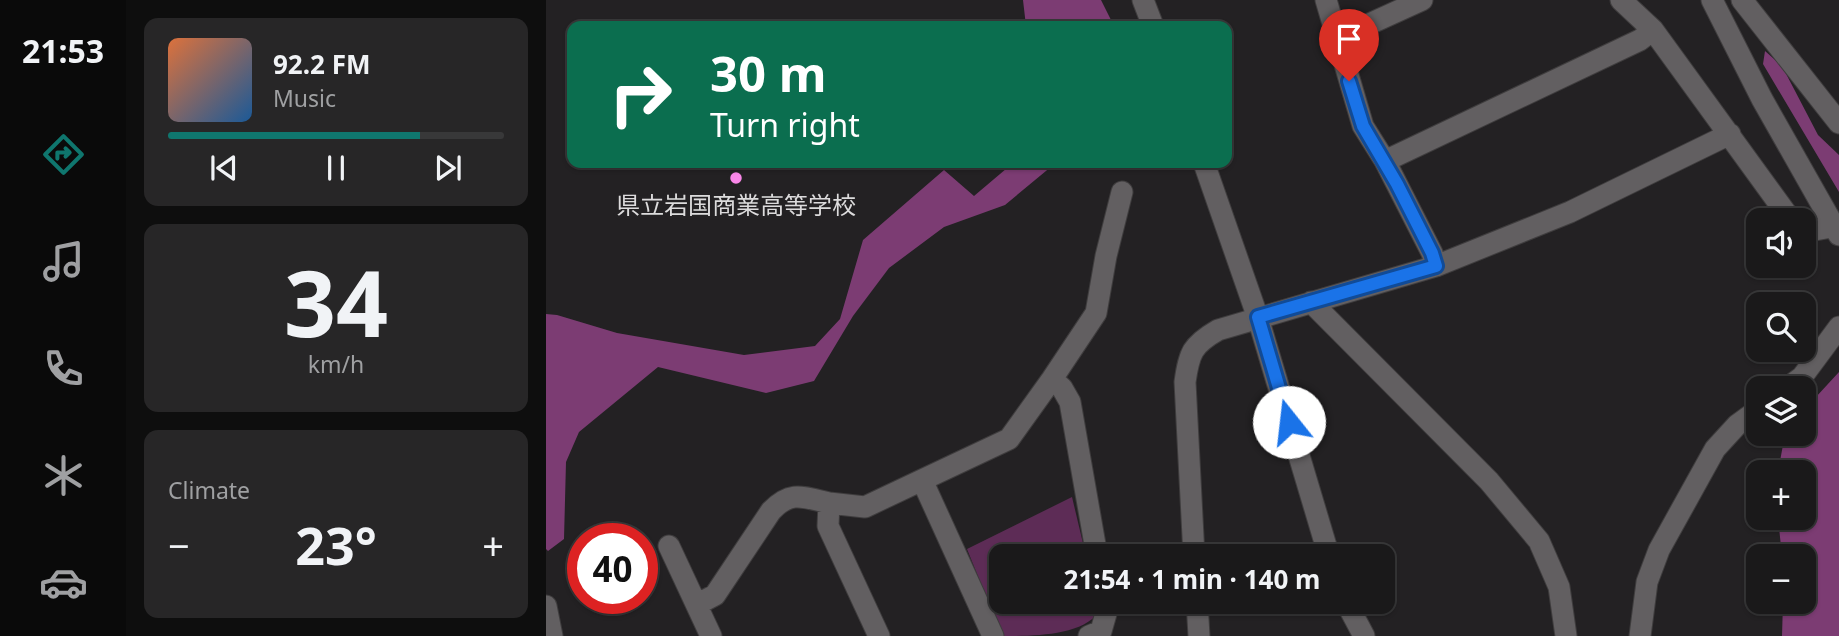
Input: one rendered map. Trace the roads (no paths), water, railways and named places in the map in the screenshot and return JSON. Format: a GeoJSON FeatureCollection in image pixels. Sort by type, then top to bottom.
{"type":"FeatureCollection","features":[{"type":"Feature","properties":{"kind":"street"},"geometry":{"type":"LineString","coordinates":[[1143,0],[1151,21]]}},
{"type":"Feature","properties":{"kind":"street"},"geometry":{"type":"LineString","coordinates":[[1325,0],[1363,126],[1385,161],[1436,266]]}},
{"type":"Feature","properties":{"kind":"street"},"geometry":{"type":"LineString","coordinates":[[1336,37],[1422,0]]}},
{"type":"Feature","properties":{"kind":"street"},"geometry":{"type":"LineString","coordinates":[[1621,0],[1653,30],[1782,208]]}},
{"type":"Feature","properties":{"kind":"street"},"geometry":{"type":"LineString","coordinates":[[1712,0],[1762,99],[1837,229]]}},
{"type":"Feature","properties":{"kind":"street"},"geometry":{"type":"LineString","coordinates":[[1742,0],[1839,122]]}},
{"type":"Feature","properties":{"kind":"street"},"geometry":{"type":"LineString","coordinates":[[1385,161],[1640,40],[1653,30]]}},
{"type":"Feature","properties":{"kind":"street"},"geometry":{"type":"LineString","coordinates":[[1193,544],[1185,382],[1188,355],[1201,340],[1218,330],[1258,317],[1436,266],[1570,212],[1730,134]]}},
{"type":"Feature","properties":{"kind":"street"},"geometry":{"type":"LineString","coordinates":[[1207,168],[1258,317],[1325,544]]}},
{"type":"Feature","properties":{"kind":"street"},"geometry":{"type":"LineString","coordinates":[[698,604],[715,595],[771,510],[782,500],[796,496],[865,507],[1009,439],[1096,313],[1106,256],[1122,192]]}},
{"type":"Feature","properties":{"kind":"street"},"geometry":{"type":"LineString","coordinates":[[1816,230],[1837,229]]}},
{"type":"Feature","properties":{"kind":"street"},"geometry":{"type":"LineString","coordinates":[[1311,302],[1489,481],[1539,541],[1559,587],[1566,636]]}},
{"type":"Feature","properties":{"kind":"street"},"geometry":{"type":"LineString","coordinates":[[1803,376],[1839,327]]}},
{"type":"Feature","properties":{"kind":"street"},"geometry":{"type":"LineString","coordinates":[[1052,379],[1062,388],[1070,402],[1095,544]]}},
{"type":"Feature","properties":{"kind":"street"},"geometry":{"type":"LineString","coordinates":[[1640,636],[1647,582],[1658,550],[1715,449],[1746,418]]}},
{"type":"Feature","properties":{"kind":"street"},"geometry":{"type":"LineString","coordinates":[[922,480],[993,636]]}},
{"type":"Feature","properties":{"kind":"street"},"geometry":{"type":"LineString","coordinates":[[829,503],[828,526],[878,636]]}},
{"type":"Feature","properties":{"kind":"street"},"geometry":{"type":"LineString","coordinates":[[668,546],[711,636]]}},
{"type":"Feature","properties":{"kind":"street"},"geometry":{"type":"LineString","coordinates":[[546,606],[552,636]]}},
{"type":"Feature","properties":{"kind":"street"},"geometry":{"type":"LineString","coordinates":[[1089,636],[1101,631],[1106,614]]}},
{"type":"Feature","properties":{"kind":"street"},"geometry":{"type":"LineString","coordinates":[[1198,614],[1199,636]]}},
{"type":"Feature","properties":{"kind":"street"},"geometry":{"type":"LineString","coordinates":[[1352,614],[1364,636]]}},
{"type":"Feature","properties":{"kind":"place","name":"県立岩国商業高等学校"},"geometry":{"type":"Point","coordinates":[736,178]}}]}
